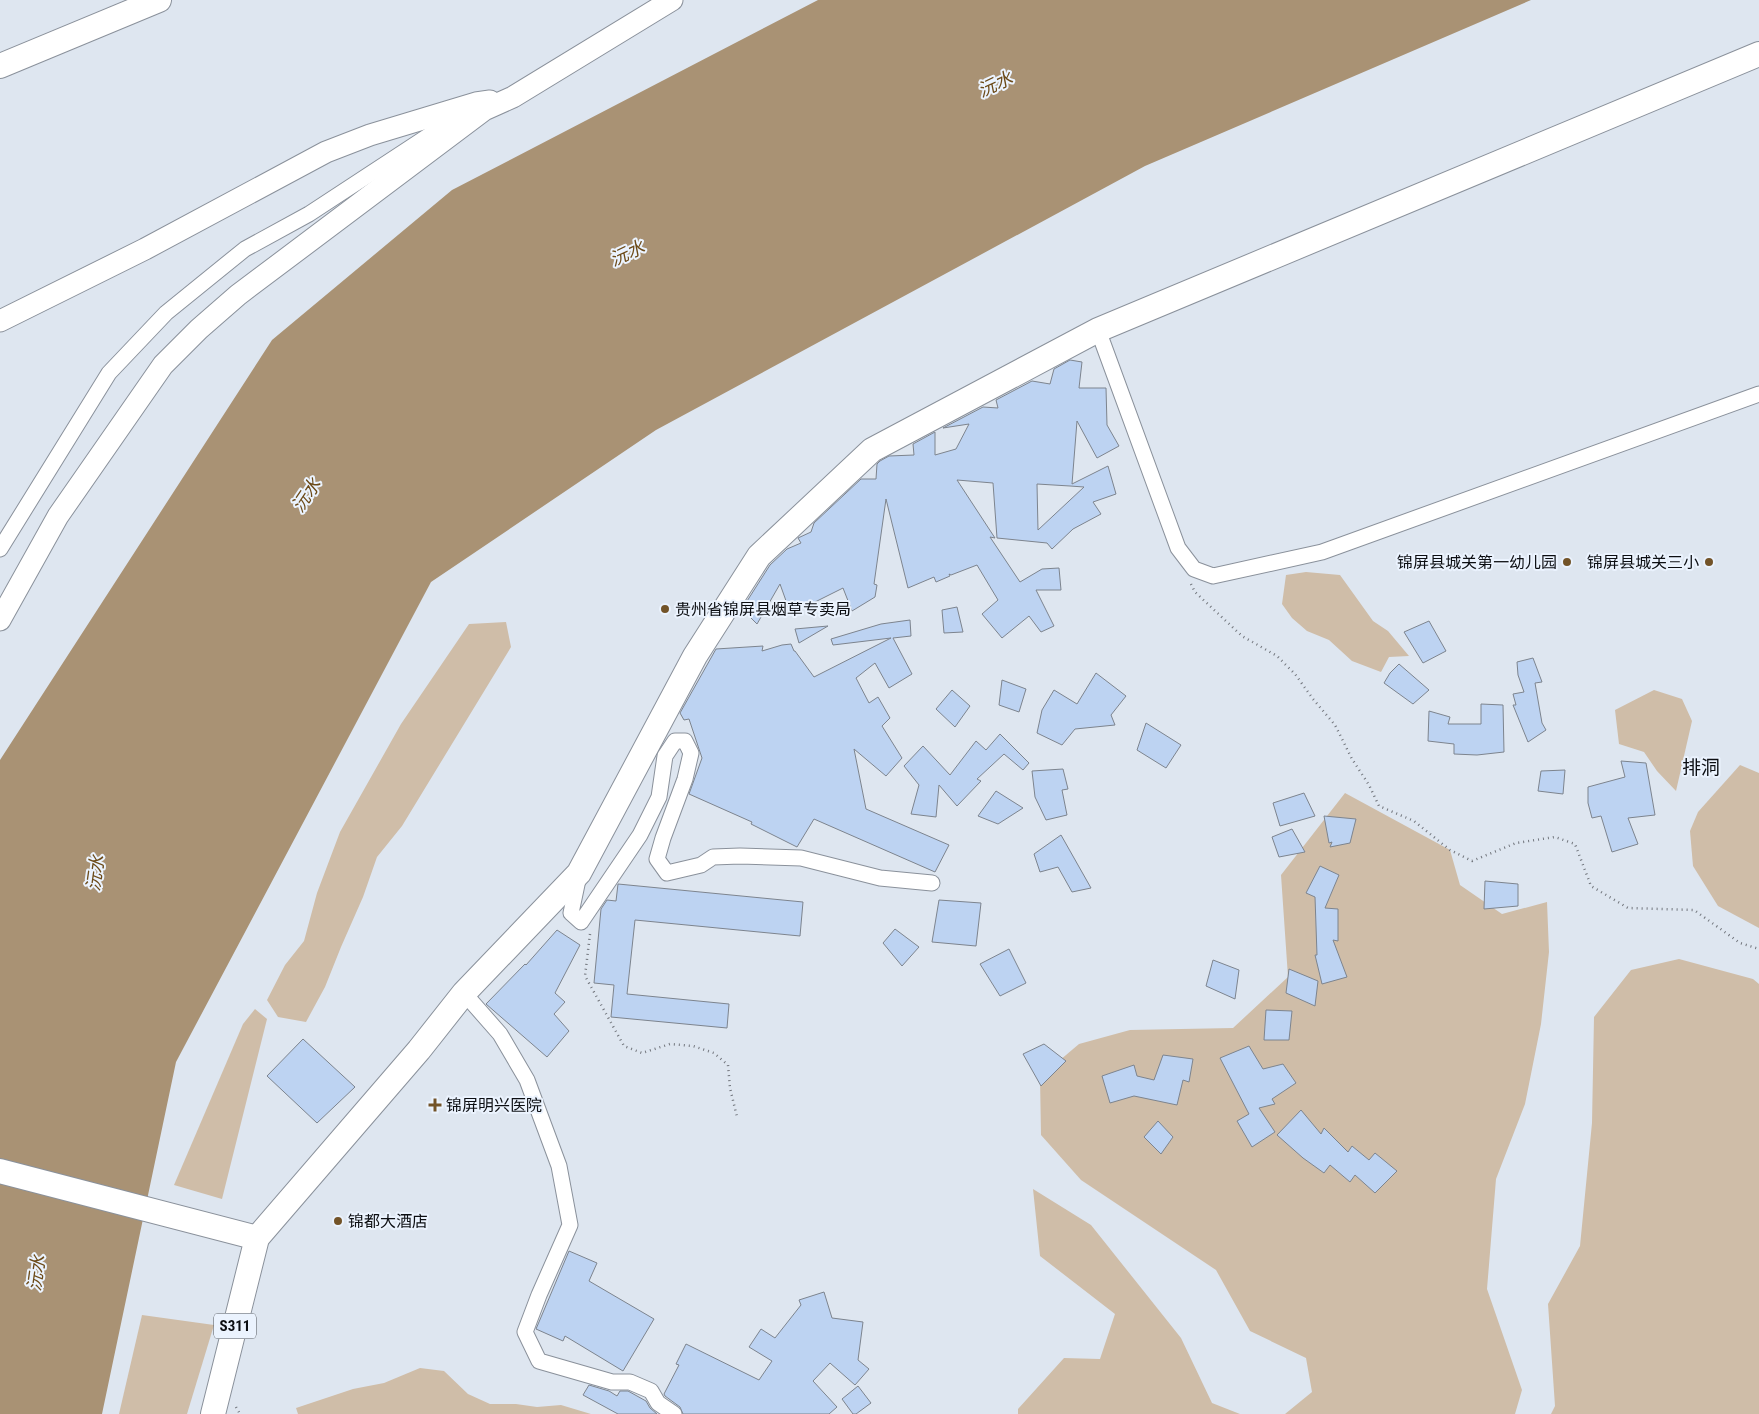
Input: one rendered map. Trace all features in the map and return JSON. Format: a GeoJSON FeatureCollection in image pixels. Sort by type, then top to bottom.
{"type":"FeatureCollection","features":[{"type":"Feature","properties":{"kind":"main road"},"geometry":{"type":"LineString","coordinates":[[0,66],[158,0]]}},
{"type":"Feature","properties":{"kind":"main road"},"geometry":{"type":"LineString","coordinates":[[0,1172],[257,1238],[419,1050],[464,993],[579,874],[694,656],[758,556],[872,450],[1098,330],[1759,54]]}},
{"type":"Feature","properties":{"kind":"main road","name":"S311"},"geometry":{"type":"LineString","coordinates":[[213,1414],[257,1238]]}},
{"type":"Feature","properties":{"kind":"street"},"geometry":{"type":"LineString","coordinates":[[0,620],[58,516],[163,366],[198,329],[238,295],[484,110],[512,97],[672,0]]}},
{"type":"Feature","properties":{"kind":"street"},"geometry":{"type":"LineString","coordinates":[[0,321],[145,249],[326,152],[370,135],[476,103],[512,97]]}},
{"type":"Feature","properties":{"kind":"street"},"geometry":{"type":"LineString","coordinates":[[0,549],[109,373],[166,313],[245,249],[309,214],[476,103]]}},
{"type":"Feature","properties":{"kind":"street"},"geometry":{"type":"LineString","coordinates":[[1098,330],[1178,548],[1194,569],[1214,576],[1322,552],[1759,394]]}},
{"type":"Feature","properties":{"kind":"street"},"geometry":{"type":"LineString","coordinates":[[579,874],[571,913],[581,922],[640,836],[659,797],[665,756],[675,740],[685,740],[691,753],[685,779],[663,838],[657,860],[667,873],[701,865],[713,857],[801,858],[880,878],[932,883]]}},
{"type":"Feature","properties":{"kind":"street"},"geometry":{"type":"LineString","coordinates":[[464,993],[500,1034],[526,1080],[559,1166],[570,1225],[525,1332],[539,1361],[612,1382],[630,1382],[650,1391],[658,1404],[674,1414]]}},
{"type":"Feature","properties":{"kind":"path"},"geometry":{"type":"LineString","coordinates":[[1188,577],[1195,592],[1214,611],[1242,636],[1277,656],[1295,674],[1335,725],[1379,806],[1414,821],[1450,850],[1472,861],[1516,843],[1554,837],[1574,844],[1591,886],[1628,908],[1694,910],[1740,943],[1759,949]]}},
{"type":"Feature","properties":{"kind":"path"},"geometry":{"type":"LineString","coordinates":[[581,922],[591,925],[585,976],[624,1046],[642,1053],[670,1044],[693,1046],[714,1053],[728,1065],[730,1088],[737,1117]]}},
{"type":"Feature","properties":{"kind":"shaded area"},"geometry":{"type":"Polygon","coordinates":[[[1306,572],[1340,575],[1373,621],[1388,631],[1409,656],[1389,657],[1381,672],[1352,661],[1329,640],[1307,631],[1292,618],[1282,604],[1286,575],[1306,572]]]}},
{"type":"Feature","properties":{"kind":"shaded area"},"geometry":{"type":"Polygon","coordinates":[[[506,622],[511,647],[402,826],[377,857],[363,897],[325,987],[306,1022],[278,1017],[267,1000],[285,965],[304,941],[317,893],[340,832],[401,724],[469,624],[506,622]]]}},
{"type":"Feature","properties":{"kind":"shaded area"},"geometry":{"type":"Polygon","coordinates":[[[1654,690],[1682,699],[1692,721],[1676,791],[1657,771],[1644,752],[1619,744],[1615,710],[1654,690]]]}},
{"type":"Feature","properties":{"kind":"shaded area"},"geometry":{"type":"Polygon","coordinates":[[[1740,765],[1759,773],[1759,928],[1718,906],[1693,866],[1690,831],[1698,812],[1740,765]]]}},
{"type":"Feature","properties":{"kind":"shaded area"},"geometry":{"type":"Polygon","coordinates":[[[1345,793],[1450,850],[1460,885],[1502,914],[1547,902],[1549,952],[1541,1024],[1525,1104],[1496,1179],[1487,1289],[1522,1390],[1515,1414],[1285,1414],[1312,1392],[1306,1358],[1250,1331],[1216,1270],[1081,1180],[1041,1135],[1040,1077],[1079,1044],[1130,1030],[1233,1028],[1288,977],[1281,875],[1345,793]]]}},
{"type":"Feature","properties":{"kind":"shaded area"},"geometry":{"type":"Polygon","coordinates":[[[1679,959],[1753,979],[1759,984],[1759,1414],[1551,1414],[1555,1406],[1548,1304],[1580,1246],[1592,1123],[1594,1017],[1631,970],[1679,959]]]}},
{"type":"Feature","properties":{"kind":"shaded area"},"geometry":{"type":"Polygon","coordinates":[[[255,1009],[267,1019],[222,1199],[174,1185],[243,1024],[255,1009]]]}},
{"type":"Feature","properties":{"kind":"shaded area"},"geometry":{"type":"Polygon","coordinates":[[[1033,1189],[1091,1225],[1181,1338],[1212,1403],[1240,1414],[1018,1414],[1018,1409],[1064,1358],[1100,1359],[1115,1314],[1040,1256],[1033,1189]]]}},
{"type":"Feature","properties":{"kind":"shaded area"},"geometry":{"type":"Polygon","coordinates":[[[142,1315],[214,1325],[187,1414],[119,1414],[142,1315]]]}},
{"type":"Feature","properties":{"kind":"shaded area"},"geometry":{"type":"Polygon","coordinates":[[[420,1368],[444,1371],[468,1394],[490,1404],[516,1404],[537,1407],[561,1405],[591,1414],[298,1414],[296,1408],[353,1389],[384,1383],[420,1368]]]}},
{"type":"Feature","properties":{"kind":"water","name":"沅水"},"geometry":{"type":"Polygon","coordinates":[[[818,0],[1531,0],[1145,166],[656,430],[431,582],[176,1062],[102,1414],[0,1414],[0,760],[272,340],[452,190],[818,0]]]}},
{"type":"Feature","properties":{"kind":"building"},"geometry":{"type":"Polygon","coordinates":[[[1070,360],[1082,362],[1079,388],[1106,388],[1107,425],[1119,446],[1097,458],[1077,421],[1072,484],[1108,466],[1116,494],[1093,502],[1101,514],[1073,529],[1052,549],[1047,543],[997,538],[993,483],[957,480],[995,538],[990,537],[1020,582],[1042,569],[1059,568],[1061,590],[1036,590],[1054,626],[1041,632],[1029,616],[1002,638],[982,614],[998,600],[977,565],[951,575],[949,574],[950,576],[936,582],[934,577],[908,588],[886,499],[874,584],[877,585],[875,597],[852,611],[843,588],[807,606],[790,612],[780,584],[757,624],[742,609],[770,565],[787,549],[801,543],[798,538],[811,532],[814,523],[861,479],[876,479],[877,464],[880,461],[889,456],[914,455],[913,444],[935,432],[935,455],[956,449],[969,424],[943,428],[983,407],[998,408],[996,400],[1032,381],[1050,384],[1054,369],[1070,360]],[[1037,484],[1038,530],[1084,487],[1037,484]]]}},
{"type":"Feature","properties":{"kind":"building"},"geometry":{"type":"Polygon","coordinates":[[[957,607],[963,632],[944,633],[942,610],[957,607]]]}},
{"type":"Feature","properties":{"kind":"building"},"geometry":{"type":"Polygon","coordinates":[[[910,620],[911,636],[893,638],[912,674],[889,688],[875,663],[856,678],[869,703],[878,697],[890,718],[882,726],[902,758],[886,776],[854,749],[866,809],[949,845],[935,872],[814,819],[797,847],[751,824],[752,822],[689,794],[702,758],[689,719],[684,720],[680,713],[716,649],[763,646],[762,651],[791,644],[794,651],[814,677],[891,638],[833,645],[831,639],[881,624],[910,620]]]}},
{"type":"Feature","properties":{"kind":"building"},"geometry":{"type":"Polygon","coordinates":[[[1429,621],[1446,651],[1423,663],[1404,632],[1429,621]]]}},
{"type":"Feature","properties":{"kind":"building"},"geometry":{"type":"Polygon","coordinates":[[[828,626],[799,643],[795,629],[828,626]]]}},
{"type":"Feature","properties":{"kind":"building"},"geometry":{"type":"Polygon","coordinates":[[[1533,658],[1542,682],[1535,683],[1542,723],[1546,730],[1528,742],[1513,705],[1516,705],[1513,694],[1524,692],[1518,675],[1517,662],[1533,658]]]}},
{"type":"Feature","properties":{"kind":"building"},"geometry":{"type":"Polygon","coordinates":[[[1399,664],[1429,690],[1413,704],[1384,683],[1399,664]]]}},
{"type":"Feature","properties":{"kind":"building"},"geometry":{"type":"Polygon","coordinates":[[[1096,673],[1126,696],[1111,715],[1115,725],[1075,729],[1062,745],[1037,733],[1042,710],[1054,690],[1077,704],[1096,673]]]}},
{"type":"Feature","properties":{"kind":"building"},"geometry":{"type":"Polygon","coordinates":[[[1002,680],[1026,689],[1019,712],[999,705],[1002,680]]]}},
{"type":"Feature","properties":{"kind":"building"},"geometry":{"type":"Polygon","coordinates":[[[952,690],[970,706],[955,727],[936,709],[952,690]]]}},
{"type":"Feature","properties":{"kind":"building"},"geometry":{"type":"Polygon","coordinates":[[[1481,704],[1503,705],[1504,752],[1477,755],[1454,754],[1454,744],[1428,741],[1429,711],[1450,717],[1448,724],[1481,724],[1481,704]]]}},
{"type":"Feature","properties":{"kind":"building"},"geometry":{"type":"Polygon","coordinates":[[[1146,723],[1181,745],[1166,768],[1137,750],[1146,723]]]}},
{"type":"Feature","properties":{"kind":"building"},"geometry":{"type":"Polygon","coordinates":[[[1000,734],[1029,763],[1023,770],[1004,754],[977,779],[981,781],[957,806],[939,785],[936,817],[911,814],[919,785],[904,766],[923,746],[950,775],[976,741],[986,750],[1000,734]]]}},
{"type":"Feature","properties":{"kind":"building"},"geometry":{"type":"Polygon","coordinates":[[[1621,761],[1646,763],[1655,815],[1628,818],[1638,844],[1612,852],[1601,816],[1592,818],[1588,803],[1588,787],[1625,777],[1621,761]]]}},
{"type":"Feature","properties":{"kind":"building"},"geometry":{"type":"Polygon","coordinates":[[[1063,769],[1068,789],[1062,790],[1067,815],[1046,820],[1035,797],[1032,771],[1063,769]]]}},
{"type":"Feature","properties":{"kind":"building"},"geometry":{"type":"Polygon","coordinates":[[[1565,770],[1563,794],[1538,791],[1541,771],[1565,770]]]}},
{"type":"Feature","properties":{"kind":"building"},"geometry":{"type":"Polygon","coordinates":[[[996,791],[1023,808],[998,824],[978,816],[996,791]]]}},
{"type":"Feature","properties":{"kind":"building"},"geometry":{"type":"Polygon","coordinates":[[[1304,793],[1315,816],[1280,826],[1273,803],[1304,793]]]}},
{"type":"Feature","properties":{"kind":"building"},"geometry":{"type":"Polygon","coordinates":[[[1324,816],[1356,819],[1350,843],[1330,847],[1332,842],[1329,843],[1324,816]]]}},
{"type":"Feature","properties":{"kind":"building"},"geometry":{"type":"Polygon","coordinates":[[[1292,829],[1305,852],[1279,857],[1272,837],[1292,829]]]}},
{"type":"Feature","properties":{"kind":"building"},"geometry":{"type":"Polygon","coordinates":[[[1061,835],[1091,888],[1072,892],[1058,867],[1040,872],[1034,854],[1061,835]]]}},
{"type":"Feature","properties":{"kind":"building"},"geometry":{"type":"Polygon","coordinates":[[[1320,866],[1339,875],[1325,908],[1338,909],[1338,941],[1333,940],[1347,977],[1322,984],[1315,955],[1317,955],[1315,897],[1306,893],[1320,866]]]}},
{"type":"Feature","properties":{"kind":"building"},"geometry":{"type":"Polygon","coordinates":[[[1485,881],[1518,884],[1518,906],[1484,909],[1485,881]]]}},
{"type":"Feature","properties":{"kind":"building"},"geometry":{"type":"Polygon","coordinates":[[[618,884],[803,902],[800,936],[635,920],[627,994],[729,1004],[727,1028],[611,1017],[614,985],[594,983],[601,909],[607,900],[616,901],[618,884]]]}},
{"type":"Feature","properties":{"kind":"building"},"geometry":{"type":"Polygon","coordinates":[[[939,900],[981,903],[976,946],[932,942],[939,900]]]}},
{"type":"Feature","properties":{"kind":"building"},"geometry":{"type":"Polygon","coordinates":[[[895,929],[919,947],[902,966],[883,943],[895,929]]]}},
{"type":"Feature","properties":{"kind":"building"},"geometry":{"type":"Polygon","coordinates":[[[557,930],[580,945],[555,993],[565,1002],[554,1014],[569,1031],[547,1057],[486,1004],[526,965],[557,930]]]}},
{"type":"Feature","properties":{"kind":"building"},"geometry":{"type":"Polygon","coordinates":[[[1009,949],[1026,983],[1000,996],[980,964],[1009,949]]]}},
{"type":"Feature","properties":{"kind":"building"},"geometry":{"type":"Polygon","coordinates":[[[1213,960],[1239,970],[1235,999],[1206,986],[1213,960]]]}},
{"type":"Feature","properties":{"kind":"building"},"geometry":{"type":"Polygon","coordinates":[[[1289,969],[1318,981],[1315,1006],[1286,993],[1289,969]]]}},
{"type":"Feature","properties":{"kind":"building"},"geometry":{"type":"Polygon","coordinates":[[[1266,1010],[1292,1011],[1289,1040],[1264,1040],[1266,1010]]]}},
{"type":"Feature","properties":{"kind":"building"},"geometry":{"type":"Polygon","coordinates":[[[303,1039],[355,1087],[317,1123],[267,1076],[303,1039]]]}},
{"type":"Feature","properties":{"kind":"building"},"geometry":{"type":"Polygon","coordinates":[[[1044,1044],[1066,1061],[1041,1086],[1023,1054],[1044,1044]]]}},
{"type":"Feature","properties":{"kind":"building"},"geometry":{"type":"Polygon","coordinates":[[[1249,1046],[1263,1069],[1283,1064],[1296,1083],[1272,1099],[1275,1104],[1259,1108],[1275,1132],[1252,1147],[1237,1121],[1249,1114],[1220,1058],[1249,1046]]]}},
{"type":"Feature","properties":{"kind":"building"},"geometry":{"type":"Polygon","coordinates":[[[1163,1055],[1193,1059],[1189,1082],[1183,1080],[1177,1105],[1134,1096],[1110,1103],[1102,1076],[1134,1065],[1137,1076],[1154,1080],[1163,1055]]]}},
{"type":"Feature","properties":{"kind":"building"},"geometry":{"type":"Polygon","coordinates":[[[1301,1110],[1321,1134],[1324,1128],[1348,1152],[1352,1146],[1369,1160],[1375,1153],[1397,1171],[1375,1193],[1355,1175],[1350,1182],[1330,1165],[1324,1173],[1303,1158],[1277,1135],[1301,1110]]]}},
{"type":"Feature","properties":{"kind":"building"},"geometry":{"type":"Polygon","coordinates":[[[1158,1121],[1173,1137],[1161,1154],[1144,1137],[1158,1121]]]}},
{"type":"Feature","properties":{"kind":"building"},"geometry":{"type":"Polygon","coordinates":[[[569,1251],[597,1263],[589,1281],[654,1319],[623,1371],[565,1336],[563,1341],[536,1329],[569,1251]]]}},
{"type":"Feature","properties":{"kind":"building"},"geometry":{"type":"Polygon","coordinates":[[[824,1292],[832,1318],[863,1322],[858,1360],[869,1369],[855,1385],[830,1363],[813,1381],[837,1407],[829,1414],[683,1414],[680,1407],[665,1396],[664,1394],[679,1365],[676,1364],[686,1344],[759,1380],[772,1361],[749,1347],[761,1329],[775,1338],[801,1305],[799,1300],[824,1292]]]}},
{"type":"Feature","properties":{"kind":"building"},"geometry":{"type":"Polygon","coordinates":[[[589,1385],[609,1391],[617,1396],[620,1391],[628,1391],[646,1401],[657,1414],[618,1414],[583,1395],[589,1385]]]}},
{"type":"Feature","properties":{"kind":"building"},"geometry":{"type":"Polygon","coordinates":[[[858,1386],[871,1403],[856,1414],[853,1414],[842,1399],[858,1386]]]}},
{"type":"Feature","properties":{"kind":"place","name":"锦屏县城关第一幼儿园"},"geometry":{"type":"Point","coordinates":[1567,562]}},
{"type":"Feature","properties":{"kind":"place","name":"锦屏县城关三小"},"geometry":{"type":"Point","coordinates":[1709,562]}},
{"type":"Feature","properties":{"kind":"place","name":"贵州省锦屏县烟草专卖局"},"geometry":{"type":"Point","coordinates":[665,609]}},
{"type":"Feature","properties":{"kind":"place","name":"锦屏明兴医院"},"geometry":{"type":"Point","coordinates":[435,1105]}},
{"type":"Feature","properties":{"kind":"place","name":"锦都大酒店"},"geometry":{"type":"Point","coordinates":[338,1221]}},
{"type":"Feature","properties":{"kind":"district","name":"排洞"},"geometry":{"type":"Point","coordinates":[1701,767]}}]}
